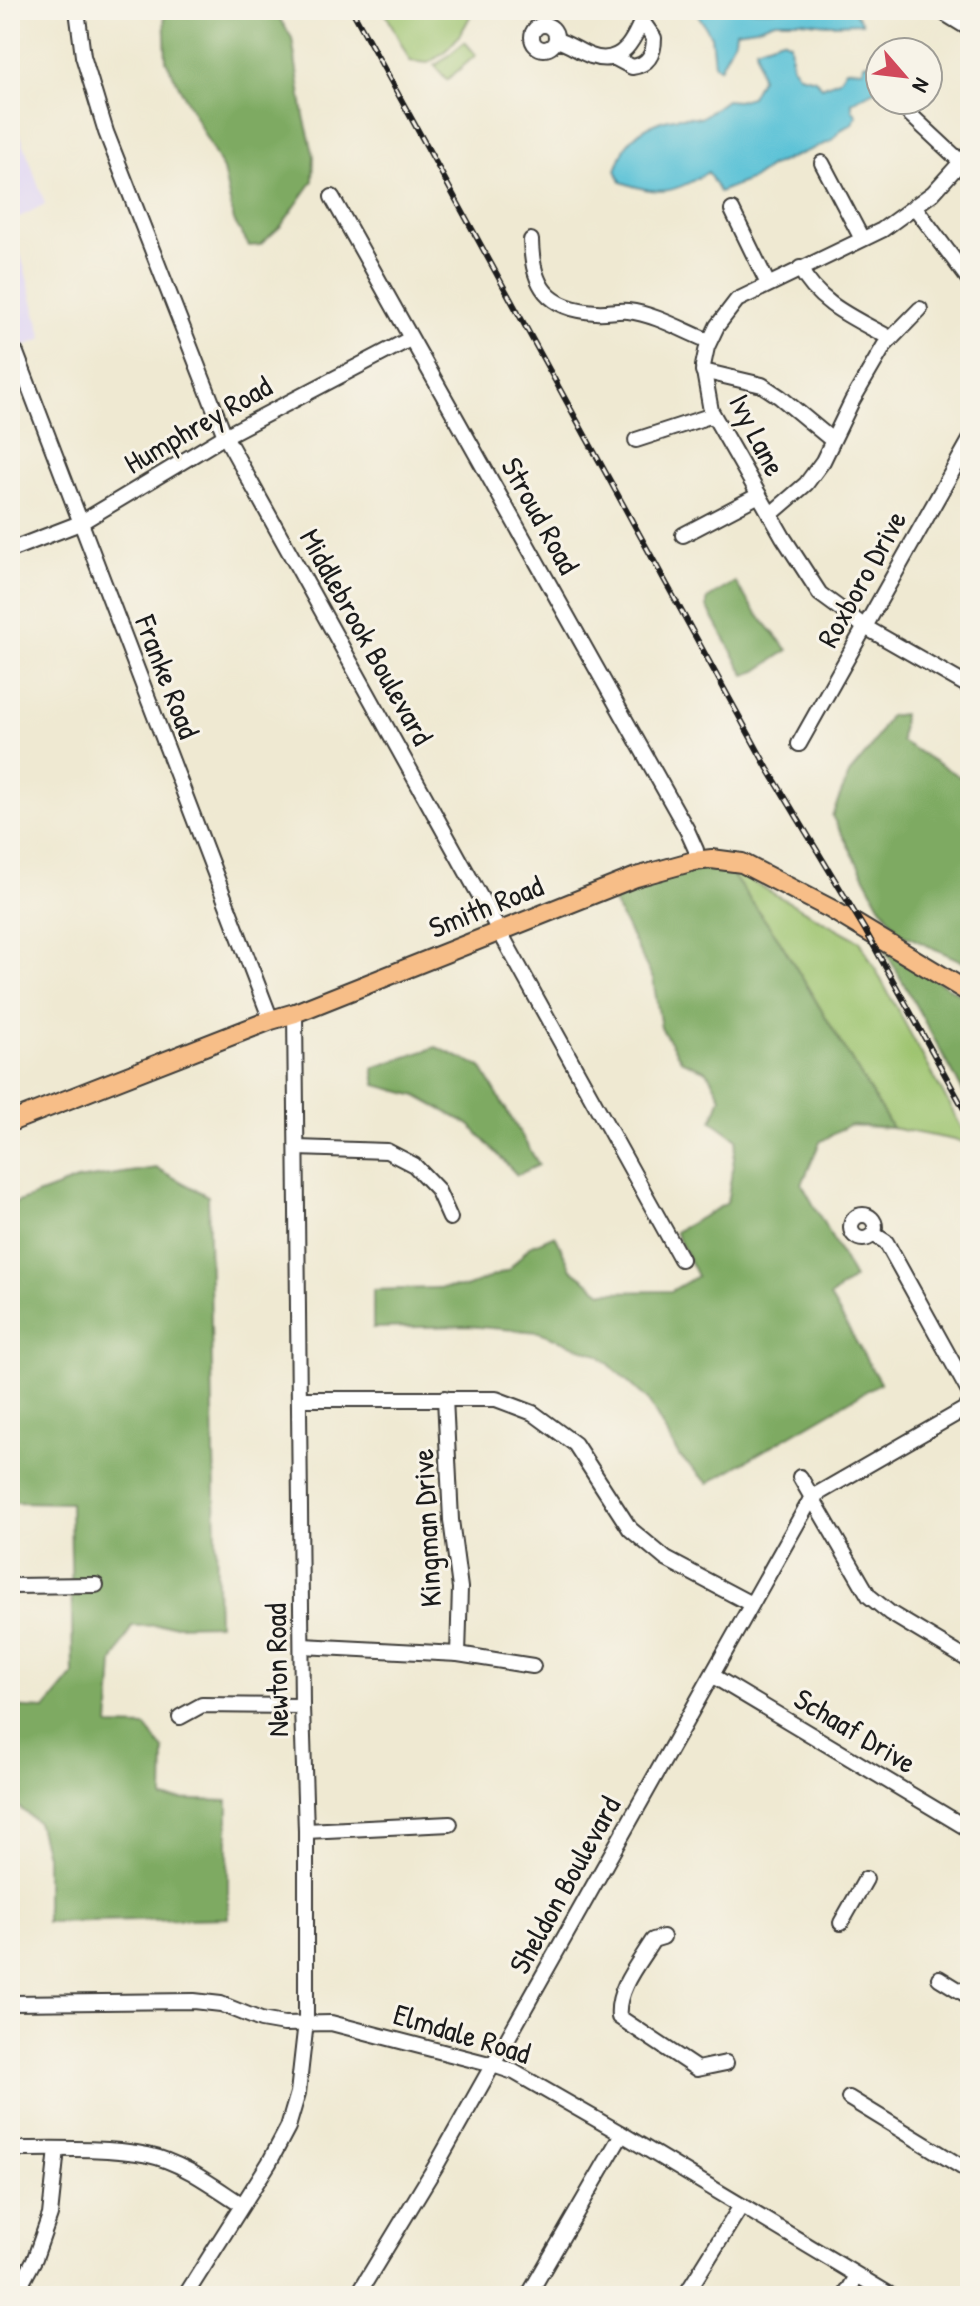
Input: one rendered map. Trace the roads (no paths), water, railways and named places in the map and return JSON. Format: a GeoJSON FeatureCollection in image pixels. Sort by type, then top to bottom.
{"type":"FeatureCollection","features":[{"type":"Feature","properties":{"kind":"main road","name":"Smith Road"},"geometry":{"type":"LineString","coordinates":[[10,1122],[295,1013],[639,875],[696,861],[729,860],[760,871],[831,909],[970,993]]}},
{"type":"Feature","properties":{"kind":"street","name":"Middlebrook Boulevard"},"geometry":{"type":"LineString","coordinates":[[77,10],[83,56],[106,132],[225,436],[681,1259]]}},
{"type":"Feature","properties":{"kind":"street"},"geometry":{"type":"LineString","coordinates":[[939,10],[970,29]]}},
{"type":"Feature","properties":{"kind":"street"},"geometry":{"type":"LineString","coordinates":[[615,58],[630,45],[644,16]]}},
{"type":"Feature","properties":{"kind":"street"},"geometry":{"type":"LineString","coordinates":[[556,40],[589,56],[615,58],[632,67],[643,64],[650,57],[654,38],[644,16]]}},
{"type":"Feature","properties":{"kind":"street"},"geometry":{"type":"LineString","coordinates":[[914,116],[966,157]]}},
{"type":"Feature","properties":{"kind":"street","name":"Ivy Lane"},"geometry":{"type":"LineString","coordinates":[[966,157],[933,193],[882,230],[737,300],[709,341],[703,371],[713,415],[820,594],[865,627],[970,687]]}},
{"type":"Feature","properties":{"kind":"street"},"geometry":{"type":"LineString","coordinates":[[822,163],[862,239]]}},
{"type":"Feature","properties":{"kind":"street","name":"Stroud Road"},"geometry":{"type":"LineString","coordinates":[[332,197],[687,830],[694,843],[696,861]]}},
{"type":"Feature","properties":{"kind":"street"},"geometry":{"type":"LineString","coordinates":[[914,206],[970,281]]}},
{"type":"Feature","properties":{"kind":"street"},"geometry":{"type":"LineString","coordinates":[[732,210],[768,284]]}},
{"type":"Feature","properties":{"kind":"street"},"geometry":{"type":"LineString","coordinates":[[531,240],[532,265],[538,283],[561,305],[579,311],[627,311],[709,341]]}},
{"type":"Feature","properties":{"kind":"street"},"geometry":{"type":"LineString","coordinates":[[800,268],[814,291],[890,338]]}},
{"type":"Feature","properties":{"kind":"street"},"geometry":{"type":"LineString","coordinates":[[770,515],[806,484],[823,461],[852,401],[890,338],[920,309]]}},
{"type":"Feature","properties":{"kind":"street","name":"Humphrey Road"},"geometry":{"type":"LineString","coordinates":[[10,550],[80,523],[225,436],[410,339]]}},
{"type":"Feature","properties":{"kind":"street","name":"Franke Road"},"geometry":{"type":"LineString","coordinates":[[16,353],[271,1020]]}},
{"type":"Feature","properties":{"kind":"street"},"geometry":{"type":"LineString","coordinates":[[703,371],[762,385],[832,440]]}},
{"type":"Feature","properties":{"kind":"street"},"geometry":{"type":"LineString","coordinates":[[636,440],[713,415]]}},
{"type":"Feature","properties":{"kind":"street","name":"Roxboro Drive"},"geometry":{"type":"LineString","coordinates":[[799,744],[970,440]]}},
{"type":"Feature","properties":{"kind":"street"},"geometry":{"type":"LineString","coordinates":[[683,535],[759,495]]}},
{"type":"Feature","properties":{"kind":"street","name":"Newton Road"},"geometry":{"type":"LineString","coordinates":[[185,2296],[269,2163],[288,2127],[298,2093],[306,2022],[295,1013]]}},
{"type":"Feature","properties":{"kind":"street"},"geometry":{"type":"LineString","coordinates":[[297,1148],[387,1151],[414,1165],[437,1189],[450,1218]]}},
{"type":"Feature","properties":{"kind":"street"},"geometry":{"type":"LineString","coordinates":[[873,1234],[886,1242],[970,1394]]}},
{"type":"Feature","properties":{"kind":"street","name":"Kingman Drive"},"geometry":{"type":"LineString","coordinates":[[445,1398],[451,1520],[460,1588],[458,1654]]}},
{"type":"Feature","properties":{"kind":"street"},"geometry":{"type":"LineString","coordinates":[[301,1399],[496,1399],[533,1413],[575,1444],[630,1529],[666,1559],[751,1604]]}},
{"type":"Feature","properties":{"kind":"street"},"geometry":{"type":"LineString","coordinates":[[812,1497],[970,1406]]}},
{"type":"Feature","properties":{"kind":"street"},"geometry":{"type":"LineString","coordinates":[[800,1477],[869,1596],[890,1613],[970,1661]]}},
{"type":"Feature","properties":{"kind":"street","name":"Sheldon Boulevard"},"geometry":{"type":"LineString","coordinates":[[357,2296],[493,2065],[812,1497]]}},
{"type":"Feature","properties":{"kind":"street"},"geometry":{"type":"LineString","coordinates":[[10,1586],[96,1585]]}},
{"type":"Feature","properties":{"kind":"street"},"geometry":{"type":"LineString","coordinates":[[302,1646],[458,1654],[533,1666]]}},
{"type":"Feature","properties":{"kind":"street","name":"Schaaf Drive"},"geometry":{"type":"LineString","coordinates":[[713,1676],[970,1830]]}},
{"type":"Feature","properties":{"kind":"street"},"geometry":{"type":"LineString","coordinates":[[180,1717],[202,1705],[302,1706]]}},
{"type":"Feature","properties":{"kind":"street"},"geometry":{"type":"LineString","coordinates":[[306,1831],[450,1824]]}},
{"type":"Feature","properties":{"kind":"street"},"geometry":{"type":"LineString","coordinates":[[841,1923],[866,1879]]}},
{"type":"Feature","properties":{"kind":"street"},"geometry":{"type":"LineString","coordinates":[[663,1937],[653,1940],[628,1980],[617,2004],[619,2017],[697,2069],[726,2063]]}},
{"type":"Feature","properties":{"kind":"street"},"geometry":{"type":"LineString","coordinates":[[939,1978],[970,1997]]}},
{"type":"Feature","properties":{"kind":"street","name":"Elmdale Road"},"geometry":{"type":"LineString","coordinates":[[10,2003],[194,2001],[221,2004],[261,2020],[284,2024],[331,2023],[493,2065],[514,2072],[622,2134],[892,2296]]}},
{"type":"Feature","properties":{"kind":"street"},"geometry":{"type":"LineString","coordinates":[[849,2098],[970,2172]]}},
{"type":"Feature","properties":{"kind":"street"},"geometry":{"type":"LineString","coordinates":[[528,2296],[622,2134]]}},
{"type":"Feature","properties":{"kind":"street"},"geometry":{"type":"LineString","coordinates":[[10,2149],[149,2155],[191,2172],[241,2204]]}},
{"type":"Feature","properties":{"kind":"street"},"geometry":{"type":"LineString","coordinates":[[15,2296],[35,2258],[50,2215],[57,2149]]}},
{"type":"Feature","properties":{"kind":"street"},"geometry":{"type":"LineString","coordinates":[[685,2296],[741,2206]]}},
{"type":"Feature","properties":{"kind":"street"},"geometry":{"type":"LineString","coordinates":[[845,2296],[857,2276]]}},
{"type":"Feature","properties":{"kind":"water"},"geometry":{"type":"Polygon","coordinates":[[[698,10],[853,10],[862,23],[775,21],[736,31],[720,68],[714,64],[711,36],[698,10]]]}},
{"type":"Feature","properties":{"kind":"water"},"geometry":{"type":"Polygon","coordinates":[[[782,39],[790,43],[792,65],[799,75],[815,79],[822,87],[839,80],[846,69],[863,70],[864,63],[864,96],[852,102],[857,116],[851,125],[842,129],[832,141],[719,192],[708,172],[675,189],[656,191],[621,182],[616,170],[625,149],[641,131],[670,119],[701,118],[726,100],[751,97],[761,78],[756,48],[782,39]]]}},
{"type":"Feature","properties":{"kind":"railway"},"geometry":{"type":"LineString","coordinates":[[352,10],[768,769],[865,930],[970,1120]]}}]}
